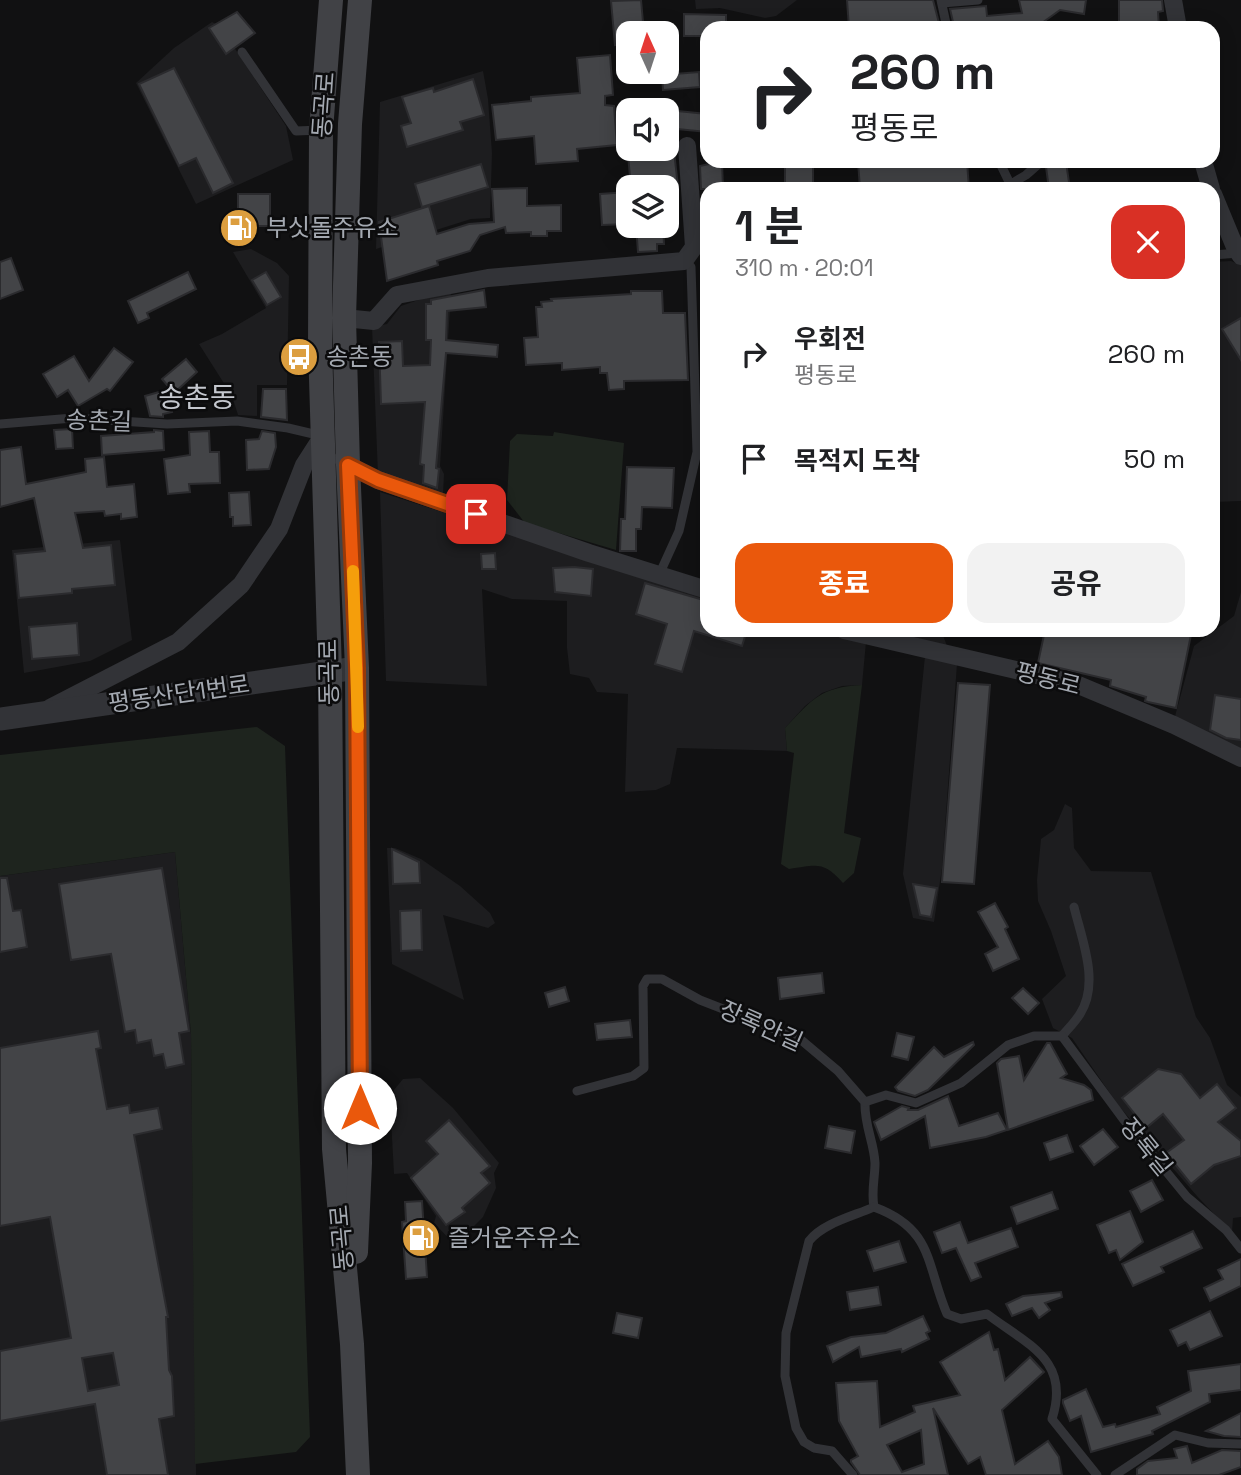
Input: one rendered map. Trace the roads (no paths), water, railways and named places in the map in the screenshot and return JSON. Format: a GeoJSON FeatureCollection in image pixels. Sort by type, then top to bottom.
{"type":"FeatureCollection","features":[{"type":"Feature","properties":{"kind":"main road","name":"동곡로"},"geometry":{"type":"LineString","coordinates":[[331,0],[321,130],[320,346],[330,672],[334,1149],[352,1343],[358,1475]]}},
{"type":"Feature","properties":{"kind":"main road","name":"동곡로"},"geometry":{"type":"LineString","coordinates":[[352,1343],[360,1163],[357,668],[344,318],[350,124],[363,1]]}},
{"type":"Feature","properties":{"kind":"street"},"geometry":{"type":"LineString","coordinates":[[1173,0],[1177,21]]}},
{"type":"Feature","properties":{"kind":"street"},"geometry":{"type":"LineString","coordinates":[[344,318],[374,321],[397,295],[488,278],[695,251],[687,146]]}},
{"type":"Feature","properties":{"kind":"street"},"geometry":{"type":"LineString","coordinates":[[1220,210],[1240,254]]}},
{"type":"Feature","properties":{"kind":"street"},"geometry":{"type":"LineString","coordinates":[[37,714],[178,642],[233,593],[279,529],[304,465],[323,436],[348,465],[378,480],[589,553],[700,588]]}},
{"type":"Feature","properties":{"kind":"street","name":"평동로"},"geometry":{"type":"LineString","coordinates":[[874,637],[1076,684],[1174,725],[1241,758]]}},
{"type":"Feature","properties":{"kind":"street","name":"평동산단1번로"},"geometry":{"type":"LineString","coordinates":[[0,719],[357,668]]}},
{"type":"Feature","properties":{"kind":"lane"},"geometry":{"type":"LineString","coordinates":[[945,21],[941,1],[978,0]]}},
{"type":"Feature","properties":{"kind":"lane"},"geometry":{"type":"LineString","coordinates":[[242,52],[296,131],[321,130]]}},
{"type":"Feature","properties":{"kind":"lane"},"geometry":{"type":"LineString","coordinates":[[1017,182],[1034,168]]}},
{"type":"Feature","properties":{"kind":"lane"},"geometry":{"type":"LineString","coordinates":[[659,575],[679,531],[697,452],[691,267],[695,251]]}},
{"type":"Feature","properties":{"kind":"lane"},"geometry":{"type":"LineString","coordinates":[[1220,255],[1240,254]]}},
{"type":"Feature","properties":{"kind":"lane","name":"송촌길"},"geometry":{"type":"LineString","coordinates":[[0,424],[73,418],[167,425],[237,421],[323,436]]}},
{"type":"Feature","properties":{"kind":"lane"},"geometry":{"type":"LineString","coordinates":[[874,1208],[872,1197],[875,1160],[864,1118],[865,1102],[886,1095],[916,1103],[961,1083],[1008,1045],[1034,1036],[1062,1036],[1081,1013],[1089,991],[1088,968],[1074,907]]}},
{"type":"Feature","properties":{"kind":"lane","name":"장록안길"},"geometry":{"type":"LineString","coordinates":[[577,1091],[633,1076],[644,1068],[643,985],[646,979],[663,979],[700,1000],[800,1039],[838,1071],[865,1102]]}},
{"type":"Feature","properties":{"kind":"lane","name":"장록길"},"geometry":{"type":"LineString","coordinates":[[1062,1036],[1124,1121],[1186,1197],[1226,1230],[1241,1249]]}},
{"type":"Feature","properties":{"kind":"lane"},"geometry":{"type":"LineString","coordinates":[[853,1475],[832,1451],[814,1448],[804,1442],[796,1428],[785,1376],[786,1333],[809,1241],[826,1228],[874,1208],[895,1216],[919,1237],[931,1261],[947,1314],[961,1319],[987,1314],[1034,1349],[1049,1364],[1058,1387],[1052,1419],[1097,1475]]}},
{"type":"Feature","properties":{"kind":"lane"},"geometry":{"type":"LineString","coordinates":[[1115,1475],[1175,1435],[1227,1445],[1241,1444]]}},
{"type":"Feature","properties":{"kind":"place","name":"부싯돌주유소"},"geometry":{"type":"Point","coordinates":[239,228]}},
{"type":"Feature","properties":{"kind":"place","name":"송촌동"},"geometry":{"type":"Point","coordinates":[299,357]}},
{"type":"Feature","properties":{"kind":"place","name":"즐거운주유소"},"geometry":{"type":"Point","coordinates":[421,1238]}},
{"type":"Feature","properties":{"kind":"district","name":"송촌동"},"geometry":{"type":"Point","coordinates":[197,397]}}]}
